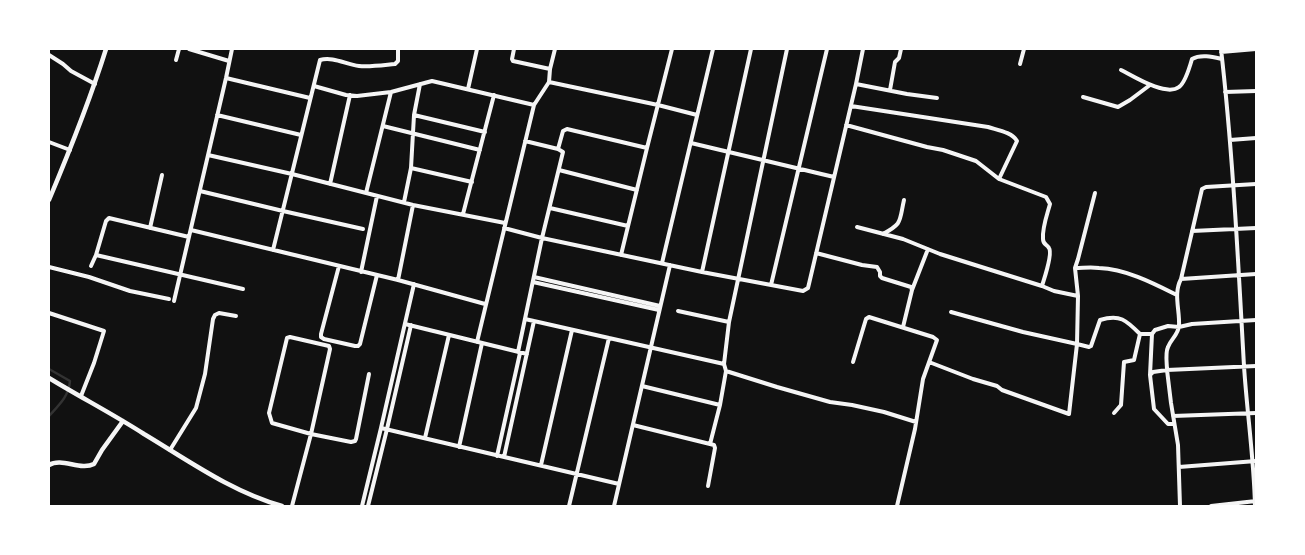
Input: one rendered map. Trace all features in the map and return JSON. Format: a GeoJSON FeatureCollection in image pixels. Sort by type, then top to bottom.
{"type":"FeatureCollection","features":[{"type":"Feature","properties":{"kind":"street"},"geometry":{"type":"LineString","coordinates":[[49,200],[95,84],[106,49]]}},
{"type":"Feature","properties":{"kind":"street"},"geometry":{"type":"LineString","coordinates":[[176,60],[179,49]]}},
{"type":"Feature","properties":{"kind":"street"},"geometry":{"type":"LineString","coordinates":[[189,49],[229,61]]}},
{"type":"Feature","properties":{"kind":"street"},"geometry":{"type":"LineString","coordinates":[[49,267],[88,276],[130,291],[172,300],[191,230],[232,49]]}},
{"type":"Feature","properties":{"kind":"street"},"geometry":{"type":"LineString","coordinates":[[273,250],[320,60],[323,58],[360,66],[395,64],[398,61],[398,49]]}},
{"type":"Feature","properties":{"kind":"street"},"geometry":{"type":"LineString","coordinates":[[468,90],[477,49]]}},
{"type":"Feature","properties":{"kind":"street"},"geometry":{"type":"LineString","coordinates":[[514,49],[513,61],[550,69]]}},
{"type":"Feature","properties":{"kind":"street"},"geometry":{"type":"LineString","coordinates":[[477,342],[534,105],[549,82],[555,49]]}},
{"type":"Feature","properties":{"kind":"street"},"geometry":{"type":"LineString","coordinates":[[621,255],[672,49]]}},
{"type":"Feature","properties":{"kind":"street"},"geometry":{"type":"LineString","coordinates":[[662,263],[713,49]]}},
{"type":"Feature","properties":{"kind":"street"},"geometry":{"type":"LineString","coordinates":[[702,272],[751,49]]}},
{"type":"Feature","properties":{"kind":"street"},"geometry":{"type":"LineString","coordinates":[[710,444],[726,371],[724,364],[729,322],[787,49]]}},
{"type":"Feature","properties":{"kind":"street"},"geometry":{"type":"LineString","coordinates":[[771,285],[827,49]]}},
{"type":"Feature","properties":{"kind":"street"},"geometry":{"type":"LineString","coordinates":[[208,155],[413,205],[460,215],[463,214],[542,238],[738,280],[803,291],[807,290],[863,49]]}},
{"type":"Feature","properties":{"kind":"street"},"geometry":{"type":"LineString","coordinates":[[890,90],[895,62],[899,58],[901,49]]}},
{"type":"Feature","properties":{"kind":"street"},"geometry":{"type":"LineString","coordinates":[[1020,64],[1024,49]]}},
{"type":"Feature","properties":{"kind":"street"},"geometry":{"type":"LineString","coordinates":[[1255,506],[1254,462],[1244,366],[1230,140],[1221,50],[1256,49]]}},
{"type":"Feature","properties":{"kind":"street"},"geometry":{"type":"LineString","coordinates":[[49,55],[71,71],[95,84]]}},
{"type":"Feature","properties":{"kind":"street"},"geometry":{"type":"LineString","coordinates":[[1121,70],[1150,85],[1168,90],[1180,87],[1192,59],[1200,56],[1222,59]]}},
{"type":"Feature","properties":{"kind":"street"},"geometry":{"type":"LineString","coordinates":[[226,78],[310,98]]}},
{"type":"Feature","properties":{"kind":"street"},"geometry":{"type":"LineString","coordinates":[[314,86],[356,96],[391,92],[432,81],[534,105]]}},
{"type":"Feature","properties":{"kind":"street"},"geometry":{"type":"LineString","coordinates":[[549,82],[697,115]]}},
{"type":"Feature","properties":{"kind":"street"},"geometry":{"type":"LineString","coordinates":[[404,202],[411,168],[414,115],[420,84]]}},
{"type":"Feature","properties":{"kind":"street"},"geometry":{"type":"LineString","coordinates":[[856,84],[937,98]]}},
{"type":"Feature","properties":{"kind":"street"},"geometry":{"type":"LineString","coordinates":[[1083,97],[1118,107],[1150,85]]}},
{"type":"Feature","properties":{"kind":"street"},"geometry":{"type":"LineString","coordinates":[[1225,92],[1256,91]]}},
{"type":"Feature","properties":{"kind":"street"},"geometry":{"type":"LineString","coordinates":[[366,193],[391,92]]}},
{"type":"Feature","properties":{"kind":"street"},"geometry":{"type":"LineString","coordinates":[[463,214],[494,95]]}},
{"type":"Feature","properties":{"kind":"street"},"geometry":{"type":"LineString","coordinates":[[330,184],[350,96]]}},
{"type":"Feature","properties":{"kind":"street"},"geometry":{"type":"LineString","coordinates":[[851,106],[988,127],[1015,137],[1017,141],[1015,147],[999,179]]}},
{"type":"Feature","properties":{"kind":"street"},"geometry":{"type":"LineString","coordinates":[[217,115],[301,135]]}},
{"type":"Feature","properties":{"kind":"street"},"geometry":{"type":"LineString","coordinates":[[414,115],[485,132]]}},
{"type":"Feature","properties":{"kind":"street"},"geometry":{"type":"LineString","coordinates":[[846,125],[976,160],[999,179],[1046,197],[1050,204],[1042,240],[1049,247],[1050,251],[1042,286]]}},
{"type":"Feature","properties":{"kind":"street"},"geometry":{"type":"LineString","coordinates":[[383,126],[480,150]]}},
{"type":"Feature","properties":{"kind":"street"},"geometry":{"type":"LineString","coordinates":[[558,149],[563,131],[567,129],[646,148]]}},
{"type":"Feature","properties":{"kind":"street"},"geometry":{"type":"LineString","coordinates":[[1230,140],[1256,138]]}},
{"type":"Feature","properties":{"kind":"street"},"geometry":{"type":"LineString","coordinates":[[497,456],[542,238],[563,152],[525,140]]}},
{"type":"Feature","properties":{"kind":"street"},"geometry":{"type":"LineString","coordinates":[[49,142],[70,150]]}},
{"type":"Feature","properties":{"kind":"street"},"geometry":{"type":"LineString","coordinates":[[691,143],[834,177]]}},
{"type":"Feature","properties":{"kind":"street"},"geometry":{"type":"LineString","coordinates":[[411,168],[472,182]]}},
{"type":"Feature","properties":{"kind":"street"},"geometry":{"type":"LineString","coordinates":[[559,170],[637,190]]}},
{"type":"Feature","properties":{"kind":"street"},"geometry":{"type":"LineString","coordinates":[[150,228],[162,175]]}},
{"type":"Feature","properties":{"kind":"street"},"geometry":{"type":"LineString","coordinates":[[1180,506],[1178,445],[1167,370],[1167,349],[1177,334],[1179,327],[1178,284],[1181,279],[1202,190],[1204,188],[1256,184]]}},
{"type":"Feature","properties":{"kind":"street"},"geometry":{"type":"LineString","coordinates":[[200,191],[364,228]]}},
{"type":"Feature","properties":{"kind":"street"},"geometry":{"type":"LineString","coordinates":[[929,362],[1069,414],[1077,344],[1078,296],[1075,268],[1095,193]]}},
{"type":"Feature","properties":{"kind":"street"},"geometry":{"type":"LineString","coordinates":[[361,272],[377,196]]}},
{"type":"Feature","properties":{"kind":"street"},"geometry":{"type":"LineString","coordinates":[[883,234],[899,223],[904,200]]}},
{"type":"Feature","properties":{"kind":"street"},"geometry":{"type":"LineString","coordinates":[[398,280],[413,205]]}},
{"type":"Feature","properties":{"kind":"street"},"geometry":{"type":"LineString","coordinates":[[550,208],[628,226]]}},
{"type":"Feature","properties":{"kind":"street"},"geometry":{"type":"LineString","coordinates":[[92,266],[106,221],[109,218],[189,237]]}},
{"type":"Feature","properties":{"kind":"street"},"geometry":{"type":"LineString","coordinates":[[857,227],[903,239],[940,254],[1054,291],[1078,296]]}},
{"type":"Feature","properties":{"kind":"street"},"geometry":{"type":"LineString","coordinates":[[1192,231],[1256,228]]}},
{"type":"Feature","properties":{"kind":"street"},"geometry":{"type":"LineString","coordinates":[[191,230],[414,284],[485,304]]}},
{"type":"Feature","properties":{"kind":"street"},"geometry":{"type":"LineString","coordinates":[[902,327],[912,290],[928,249]]}},
{"type":"Feature","properties":{"kind":"street"},"geometry":{"type":"LineString","coordinates":[[816,253],[862,265],[878,267],[882,278],[908,286],[912,290]]}},
{"type":"Feature","properties":{"kind":"street"},"geometry":{"type":"LineString","coordinates":[[96,255],[243,289]]}},
{"type":"Feature","properties":{"kind":"street"},"geometry":{"type":"LineString","coordinates":[[614,506],[670,265]]}},
{"type":"Feature","properties":{"kind":"street"},"geometry":{"type":"LineString","coordinates":[[340,266],[321,334],[321,337],[324,339],[355,346],[360,344],[377,275]]}},
{"type":"Feature","properties":{"kind":"street"},"geometry":{"type":"LineString","coordinates":[[1075,268],[1100,268],[1121,272],[1177,295]]}},
{"type":"Feature","properties":{"kind":"street"},"geometry":{"type":"LineString","coordinates":[[1181,279],[1256,274]]}},
{"type":"Feature","properties":{"kind":"street"},"geometry":{"type":"LineString","coordinates":[[533,280],[617,296],[660,308]]}},
{"type":"Feature","properties":{"kind":"street"},"geometry":{"type":"LineString","coordinates":[[533,280],[616,301],[660,308]]}},
{"type":"Feature","properties":{"kind":"street"},"geometry":{"type":"LineString","coordinates":[[362,506],[414,284]]}},
{"type":"Feature","properties":{"kind":"street"},"geometry":{"type":"LineString","coordinates":[[616,301],[617,296]]}},
{"type":"Feature","properties":{"kind":"street"},"geometry":{"type":"LineString","coordinates":[[678,311],[729,322]]}},
{"type":"Feature","properties":{"kind":"street"},"geometry":{"type":"LineString","coordinates":[[951,312],[1089,347],[1091,346],[1099,321],[1111,317],[1120,318],[1130,324],[1140,334],[1152,334]]}},
{"type":"Feature","properties":{"kind":"street"},"geometry":{"type":"LineString","coordinates":[[49,313],[104,331],[94,363],[80,396]]}},
{"type":"Feature","properties":{"kind":"street"},"geometry":{"type":"LineString","coordinates":[[170,450],[196,408],[205,374],[213,319],[219,313],[236,316]]}},
{"type":"Feature","properties":{"kind":"street"},"geometry":{"type":"LineString","coordinates":[[853,362],[867,318],[871,317],[933,337],[937,340],[921,385],[916,422],[898,506]]}},
{"type":"Feature","properties":{"kind":"street"},"geometry":{"type":"LineString","coordinates":[[525,319],[724,364]]}},
{"type":"Feature","properties":{"kind":"street"},"geometry":{"type":"LineString","coordinates":[[1174,424],[1168,424],[1154,409],[1150,375],[1152,334],[1155,330],[1168,326],[1179,327],[1192,324],[1256,320]]}},
{"type":"Feature","properties":{"kind":"street"},"geometry":{"type":"LineString","coordinates":[[504,457],[534,321]]}},
{"type":"Feature","properties":{"kind":"street"},"geometry":{"type":"LineString","coordinates":[[405,324],[527,354]]}},
{"type":"Feature","properties":{"kind":"street"},"geometry":{"type":"LineString","coordinates":[[368,506],[411,325]]}},
{"type":"Feature","properties":{"kind":"street"},"geometry":{"type":"LineString","coordinates":[[541,465],[572,330]]}},
{"type":"Feature","properties":{"kind":"street"},"geometry":{"type":"LineString","coordinates":[[1114,413],[1121,405],[1124,362],[1134,360],[1140,334]]}},
{"type":"Feature","properties":{"kind":"street"},"geometry":{"type":"LineString","coordinates":[[425,438],[448,335]]}},
{"type":"Feature","properties":{"kind":"street"},"geometry":{"type":"LineString","coordinates":[[292,506],[311,434],[330,349],[329,346],[287,338],[269,413],[272,423],[311,434],[351,442],[355,441],[369,374]]}},
{"type":"Feature","properties":{"kind":"street"},"geometry":{"type":"LineString","coordinates":[[569,506],[608,338]]}},
{"type":"Feature","properties":{"kind":"street"},"geometry":{"type":"LineString","coordinates":[[459,447],[482,343]]}},
{"type":"Feature","properties":{"kind":"street"},"geometry":{"type":"LineString","coordinates":[[1150,375],[1153,372],[1167,370],[1256,366]]}},
{"type":"Feature","properties":{"kind":"street"},"geometry":{"type":"LineString","coordinates":[[726,371],[830,402],[884,412],[916,422]]}},
{"type":"Feature","properties":{"kind":"street"},"geometry":{"type":"LineString","coordinates":[[49,378],[218,480],[282,506]]}},
{"type":"Feature","properties":{"kind":"street"},"geometry":{"type":"LineString","coordinates":[[642,386],[720,405]]}},
{"type":"Feature","properties":{"kind":"street"},"geometry":{"type":"LineString","coordinates":[[1173,416],[1256,413]]}},
{"type":"Feature","properties":{"kind":"street"},"geometry":{"type":"LineString","coordinates":[[49,466],[55,463],[92,465],[123,421]]}},
{"type":"Feature","properties":{"kind":"street"},"geometry":{"type":"LineString","coordinates":[[633,425],[714,445],[708,486]]}},
{"type":"Feature","properties":{"kind":"street"},"geometry":{"type":"LineString","coordinates":[[381,428],[619,484]]}},
{"type":"Feature","properties":{"kind":"street"},"geometry":{"type":"LineString","coordinates":[[1179,467],[1254,462]]}},
{"type":"Feature","properties":{"kind":"street"},"geometry":{"type":"LineString","coordinates":[[1210,506],[1256,501]]}},
{"type":"Feature","properties":{"kind":"waterway"},"geometry":{"type":"LineString","coordinates":[[49,369],[70,381],[66,396],[49,416]]}}]}
